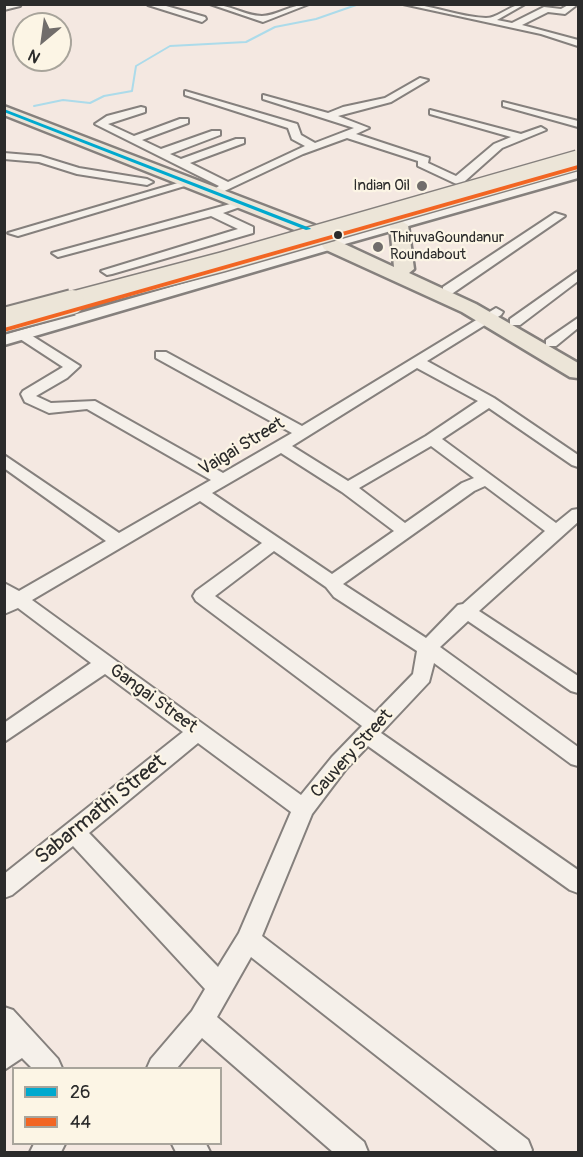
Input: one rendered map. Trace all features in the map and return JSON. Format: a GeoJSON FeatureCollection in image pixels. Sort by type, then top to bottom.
{"type":"FeatureCollection","features":[{"type":"Feature","properties":{"kind":"highway"},"geometry":{"type":"LineString","coordinates":[[4,320],[222,262],[579,160]]}},
{"type":"Feature","properties":{"kind":"highway"},"geometry":{"type":"LineString","coordinates":[[13,333],[454,203]]}},
{"type":"Feature","properties":{"kind":"main road"},"geometry":{"type":"LineString","coordinates":[[4,110],[184,184],[220,210],[303,231],[336,230],[341,235],[333,244]]}},
{"type":"Feature","properties":{"kind":"main road"},"geometry":{"type":"LineString","coordinates":[[4,117],[184,184],[222,189],[245,203],[303,231]]}},
{"type":"Feature","properties":{"kind":"main road"},"geometry":{"type":"LineString","coordinates":[[399,225],[404,269]]}},
{"type":"Feature","properties":{"kind":"main road"},"geometry":{"type":"LineString","coordinates":[[333,244],[404,269],[448,290],[491,314],[579,372]]}},
{"type":"Feature","properties":{"kind":"main road"},"geometry":{"type":"LineString","coordinates":[[333,244],[491,314],[515,322],[579,358]]}},
{"type":"Feature","properties":{"kind":"street"},"geometry":{"type":"LineString","coordinates":[[4,8],[17,4]]}},
{"type":"Feature","properties":{"kind":"street"},"geometry":{"type":"LineString","coordinates":[[154,4],[152,5],[202,19]]}},
{"type":"Feature","properties":{"kind":"street"},"geometry":{"type":"LineString","coordinates":[[214,4],[263,20],[300,6]]}},
{"type":"Feature","properties":{"kind":"street"},"geometry":{"type":"LineString","coordinates":[[285,4],[300,6],[316,13]]}},
{"type":"Feature","properties":{"kind":"street"},"geometry":{"type":"LineString","coordinates":[[407,4],[543,32],[579,43]]}},
{"type":"Feature","properties":{"kind":"street"},"geometry":{"type":"LineString","coordinates":[[489,21],[521,4]]}},
{"type":"Feature","properties":{"kind":"street"},"geometry":{"type":"LineString","coordinates":[[513,26],[547,9],[562,12],[577,4]]}},
{"type":"Feature","properties":{"kind":"street"},"geometry":{"type":"LineString","coordinates":[[543,32],[565,24],[549,17]]}},
{"type":"Feature","properties":{"kind":"street"},"geometry":{"type":"LineString","coordinates":[[328,117],[347,109],[387,99],[423,80]]}},
{"type":"Feature","properties":{"kind":"street"},"geometry":{"type":"LineString","coordinates":[[188,93],[293,126],[294,133]]}},
{"type":"Feature","properties":{"kind":"street"},"geometry":{"type":"LineString","coordinates":[[141,110],[111,118],[100,124],[181,163],[222,189],[315,147],[364,128],[266,97]]}},
{"type":"Feature","properties":{"kind":"street"},"geometry":{"type":"LineString","coordinates":[[506,104],[579,124]]}},
{"type":"Feature","properties":{"kind":"street"},"geometry":{"type":"LineString","coordinates":[[218,111],[294,133],[315,147]]}},
{"type":"Feature","properties":{"kind":"street"},"geometry":{"type":"LineString","coordinates":[[434,112],[521,137]]}},
{"type":"Feature","properties":{"kind":"street"},"geometry":{"type":"LineString","coordinates":[[133,140],[184,121]]}},
{"type":"Feature","properties":{"kind":"street"},"geometry":{"type":"LineString","coordinates":[[462,183],[498,146],[541,130]]}},
{"type":"Feature","properties":{"kind":"street"},"geometry":{"type":"LineString","coordinates":[[161,153],[216,133]]}},
{"type":"Feature","properties":{"kind":"street"},"geometry":{"type":"LineString","coordinates":[[348,135],[425,160],[422,164],[462,183]]}},
{"type":"Feature","properties":{"kind":"street"},"geometry":{"type":"LineString","coordinates":[[181,163],[240,141]]}},
{"type":"Feature","properties":{"kind":"street"},"geometry":{"type":"LineString","coordinates":[[4,314],[303,231],[462,183],[579,153]]}},
{"type":"Feature","properties":{"kind":"street"},"geometry":{"type":"LineString","coordinates":[[4,156],[40,159],[77,171],[147,182]]}},
{"type":"Feature","properties":{"kind":"street"},"geometry":{"type":"LineString","coordinates":[[4,339],[13,333],[579,174]]}},
{"type":"Feature","properties":{"kind":"street"},"geometry":{"type":"LineString","coordinates":[[14,233],[184,184]]}},
{"type":"Feature","properties":{"kind":"street"},"geometry":{"type":"LineString","coordinates":[[58,254],[245,203]]}},
{"type":"Feature","properties":{"kind":"street"},"geometry":{"type":"LineString","coordinates":[[107,271],[249,230],[220,210]]}},
{"type":"Feature","properties":{"kind":"street"},"geometry":{"type":"LineString","coordinates":[[448,290],[559,216]]}},
{"type":"Feature","properties":{"kind":"street"},"geometry":{"type":"LineString","coordinates":[[515,322],[579,275]]}},
{"type":"Feature","properties":{"kind":"street","name":"Vaigai Street"},"geometry":{"type":"LineString","coordinates":[[9,599],[119,543],[224,481],[491,314]]}},
{"type":"Feature","properties":{"kind":"street"},"geometry":{"type":"LineString","coordinates":[[551,343],[579,322]]}},
{"type":"Feature","properties":{"kind":"street"},"geometry":{"type":"LineString","coordinates":[[13,333],[51,356],[73,366],[62,375],[28,394],[30,399],[49,408],[90,404],[224,481]]}},
{"type":"Feature","properties":{"kind":"street"},"geometry":{"type":"LineString","coordinates":[[161,355],[303,433]]}},
{"type":"Feature","properties":{"kind":"street"},"geometry":{"type":"LineString","coordinates":[[417,362],[489,401],[579,462]]}},
{"type":"Feature","properties":{"kind":"street"},"geometry":{"type":"LineString","coordinates":[[348,488],[432,439],[489,401]]}},
{"type":"Feature","properties":{"kind":"street"},"geometry":{"type":"LineString","coordinates":[[432,439],[484,480],[556,531]]}},
{"type":"Feature","properties":{"kind":"street"},"geometry":{"type":"LineString","coordinates":[[281,446],[348,488],[406,532]]}},
{"type":"Feature","properties":{"kind":"street"},"geometry":{"type":"LineString","coordinates":[[4,460],[119,543]]}},
{"type":"Feature","properties":{"kind":"street"},"geometry":{"type":"LineString","coordinates":[[332,583],[468,488],[484,480]]}},
{"type":"Feature","properties":{"kind":"street"},"geometry":{"type":"LineString","coordinates":[[202,494],[332,583],[340,592],[427,648],[579,758]]}},
{"type":"Feature","properties":{"kind":"street"},"geometry":{"type":"LineString","coordinates":[[427,648],[465,610],[556,531],[579,514]]}},
{"type":"Feature","properties":{"kind":"street"},"geometry":{"type":"LineString","coordinates":[[272,544],[202,596],[371,730],[579,883]]}},
{"type":"Feature","properties":{"kind":"street","name":"Gangai Street"},"geometry":{"type":"LineString","coordinates":[[9,599],[105,664],[303,809]]}},
{"type":"Feature","properties":{"kind":"street"},"geometry":{"type":"LineString","coordinates":[[465,610],[579,686]]}},
{"type":"Feature","properties":{"kind":"street","name":"Cauvery Street"},"geometry":{"type":"LineString","coordinates":[[161,1067],[201,1020],[248,940],[303,809],[339,763],[422,677],[427,648]]}},
{"type":"Feature","properties":{"kind":"street"},"geometry":{"type":"LineString","coordinates":[[4,734],[105,664]]}},
{"type":"Feature","properties":{"kind":"street","name":"Sabarmathi Street"},"geometry":{"type":"LineString","coordinates":[[4,888],[198,732]]}},
{"type":"Feature","properties":{"kind":"street"},"geometry":{"type":"LineString","coordinates":[[74,832],[220,987]]}},
{"type":"Feature","properties":{"kind":"street"},"geometry":{"type":"LineString","coordinates":[[248,940],[518,1150]]}},
{"type":"Feature","properties":{"kind":"street"},"geometry":{"type":"LineString","coordinates":[[4,1019],[14,1048],[48,1067]]}},
{"type":"Feature","properties":{"kind":"street"},"geometry":{"type":"LineString","coordinates":[[201,1020],[354,1152]]}},
{"type":"Feature","properties":{"kind":"waterway"},"geometry":{"type":"LineString","coordinates":[[34,106],[63,100],[90,103],[104,96],[132,91],[136,66],[170,46],[246,42],[275,27],[316,19],[359,4]]}},
{"type":"Feature","properties":{"kind":"transit line","name":"26"},"geometry":{"type":"LineString","coordinates":[[4,110],[308,229]]}},
{"type":"Feature","properties":{"kind":"transit line","name":"44"},"geometry":{"type":"LineString","coordinates":[[4,330],[578,167]]}},
{"type":"Feature","properties":{"kind":"place","name":"Indian Oil"},"geometry":{"type":"Point","coordinates":[422,186]}},
{"type":"Feature","properties":{"kind":"place","name":"ThiruvaGoundanur Roundabout"},"geometry":{"type":"Point","coordinates":[378,247]}}]}
